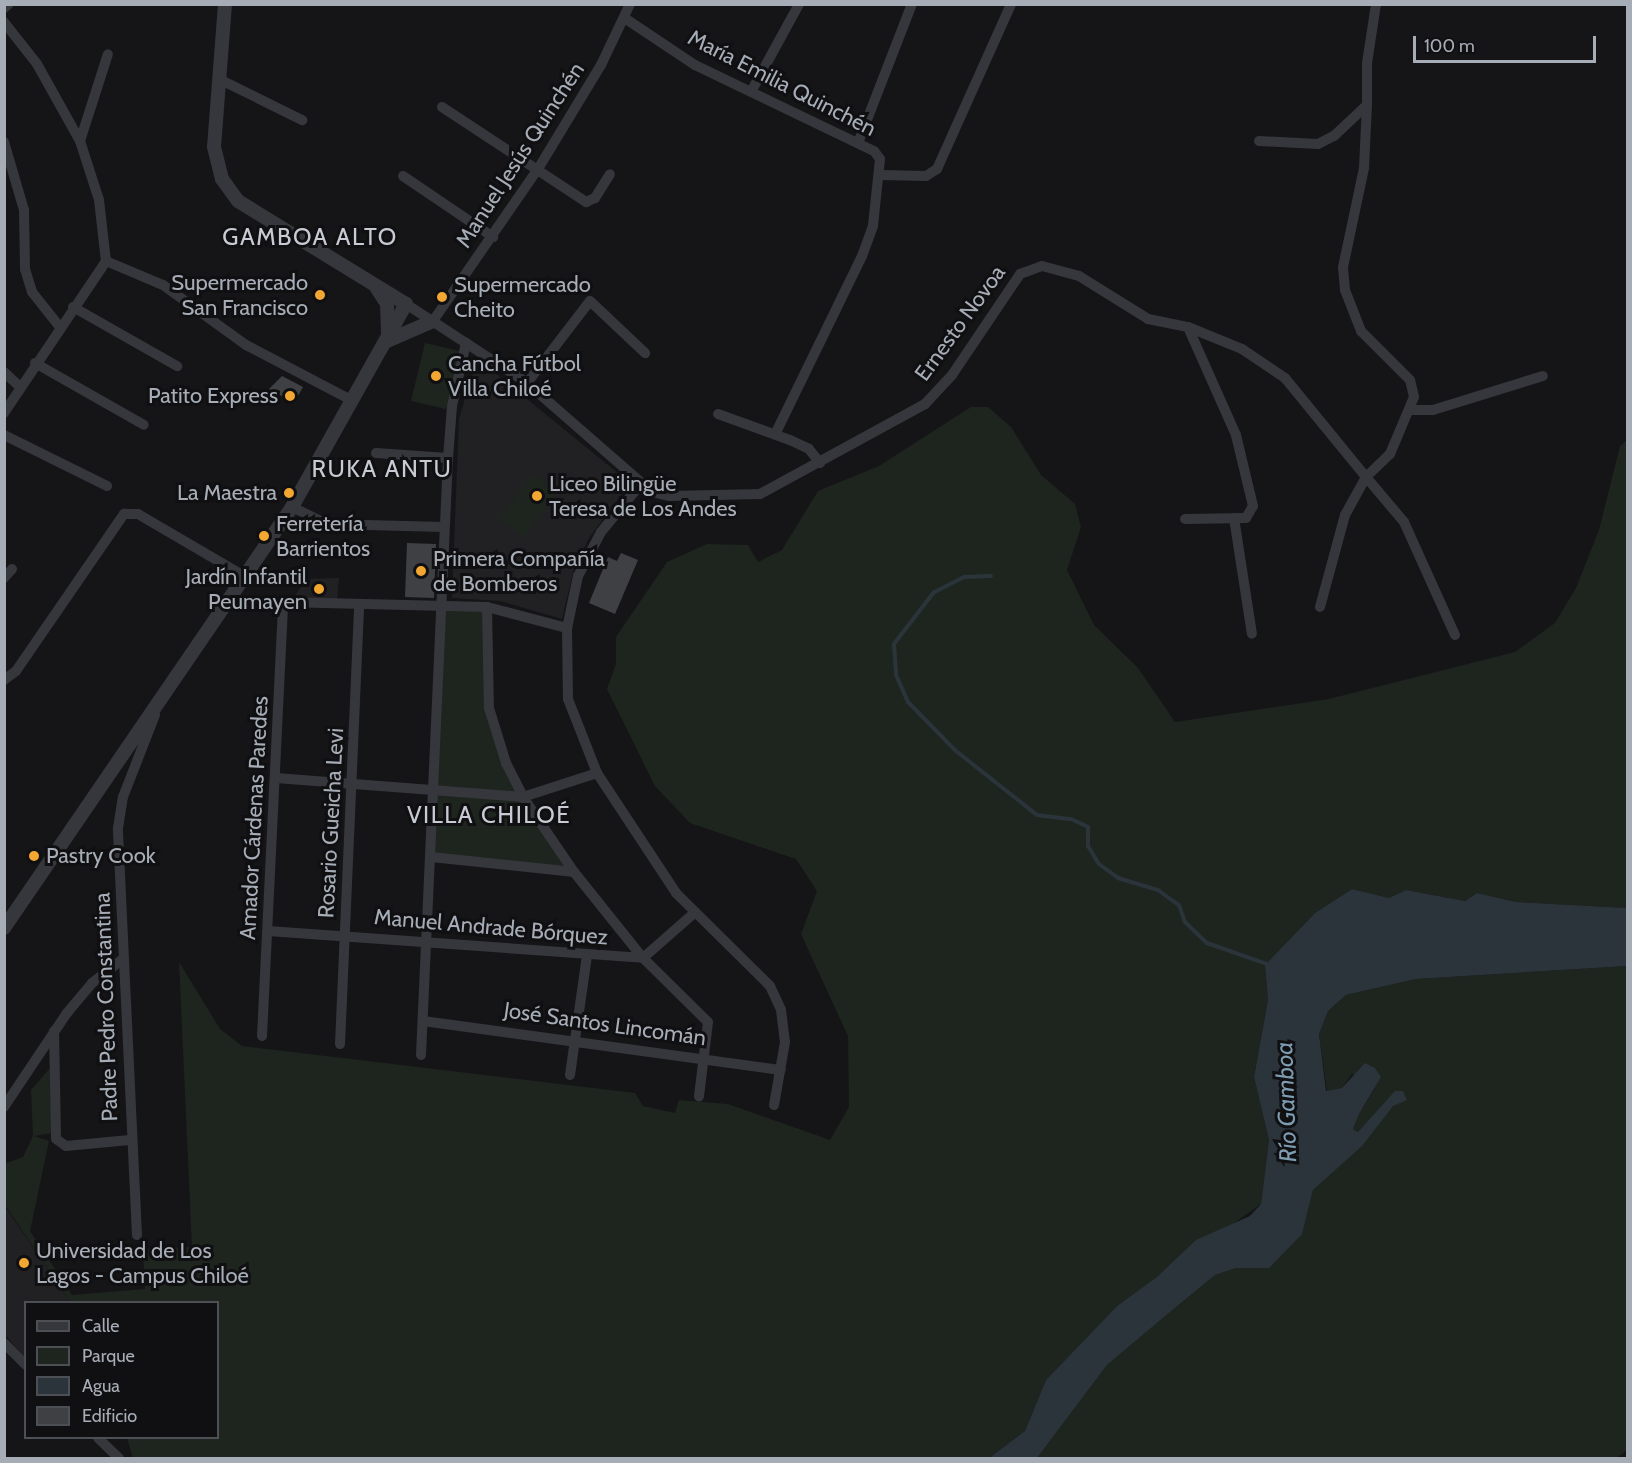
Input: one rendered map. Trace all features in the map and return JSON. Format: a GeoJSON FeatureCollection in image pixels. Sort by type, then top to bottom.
{"type":"FeatureCollection","features":[{"type":"Feature","properties":{"kind":"street"},"geometry":{"type":"LineString","coordinates":[[4,8],[9,4]]}},
{"type":"Feature","properties":{"kind":"street","name":"Ernesto Novoa"},"geometry":{"type":"LineString","coordinates":[[225,4],[214,147],[218,168],[231,193],[527,383],[640,485],[660,495],[760,494],[910,415],[938,393],[1029,267],[1042,266],[1079,276],[1148,319],[1188,327],[1242,349],[1285,378],[1404,522],[1455,635]]}},
{"type":"Feature","properties":{"kind":"street","name":"Manuel Jesús Quinchén"},"geometry":{"type":"LineString","coordinates":[[433,321],[538,170],[626,19],[630,4]]}},
{"type":"Feature","properties":{"kind":"street"},"geometry":{"type":"LineString","coordinates":[[752,90],[800,4]]}},
{"type":"Feature","properties":{"kind":"street"},"geometry":{"type":"LineString","coordinates":[[858,143],[912,4]]}},
{"type":"Feature","properties":{"kind":"street"},"geometry":{"type":"LineString","coordinates":[[776,434],[862,256],[873,226],[881,175],[926,176],[937,169],[1011,4]]}},
{"type":"Feature","properties":{"kind":"street"},"geometry":{"type":"LineString","coordinates":[[1320,607],[1346,515],[1366,477],[1390,454],[1414,397],[1410,380],[1361,331],[1345,290],[1343,267],[1364,168],[1366,63],[1376,4]]}},
{"type":"Feature","properties":{"kind":"street","name":"María Emilia Quinchén"},"geometry":{"type":"LineString","coordinates":[[626,19],[696,65],[752,90],[878,155],[881,175]]}},
{"type":"Feature","properties":{"kind":"street"},"geometry":{"type":"LineString","coordinates":[[4,22],[37,64],[80,141],[99,200],[106,261],[59,326],[4,413]]}},
{"type":"Feature","properties":{"kind":"street"},"geometry":{"type":"LineString","coordinates":[[80,141],[108,54]]}},
{"type":"Feature","properties":{"kind":"street"},"geometry":{"type":"LineString","coordinates":[[219,79],[302,120]]}},
{"type":"Feature","properties":{"kind":"street"},"geometry":{"type":"LineString","coordinates":[[1259,141],[1318,144],[1334,136],[1367,105]]}},
{"type":"Feature","properties":{"kind":"street"},"geometry":{"type":"LineString","coordinates":[[442,107],[586,202],[595,198],[610,174]]}},
{"type":"Feature","properties":{"kind":"street"},"geometry":{"type":"LineString","coordinates":[[4,142],[24,210],[25,268],[32,292],[59,326]]}},
{"type":"Feature","properties":{"kind":"street"},"geometry":{"type":"LineString","coordinates":[[403,176],[493,237]]}},
{"type":"Feature","properties":{"kind":"street"},"geometry":{"type":"LineString","coordinates":[[106,261],[163,285],[246,345],[353,401]]}},
{"type":"Feature","properties":{"kind":"street"},"geometry":{"type":"LineString","coordinates":[[373,283],[387,304],[387,341]]}},
{"type":"Feature","properties":{"kind":"street"},"geometry":{"type":"LineString","coordinates":[[527,383],[590,301],[645,353]]}},
{"type":"Feature","properties":{"kind":"street"},"geometry":{"type":"LineString","coordinates":[[4,928],[156,711],[292,507],[406,304]]}},
{"type":"Feature","properties":{"kind":"street"},"geometry":{"type":"LineString","coordinates":[[74,307],[177,366]]}},
{"type":"Feature","properties":{"kind":"street"},"geometry":{"type":"LineString","coordinates":[[387,341],[433,321]]}},
{"type":"Feature","properties":{"kind":"street"},"geometry":{"type":"LineString","coordinates":[[1185,519],[1234,518],[1251,515],[1252,492],[1236,435],[1188,327]]}},
{"type":"Feature","properties":{"kind":"street"},"geometry":{"type":"LineString","coordinates":[[421,1055],[448,458],[452,406],[466,343]]}},
{"type":"Feature","properties":{"kind":"street"},"geometry":{"type":"LineString","coordinates":[[35,363],[144,426]]}},
{"type":"Feature","properties":{"kind":"street"},"geometry":{"type":"LineString","coordinates":[[4,372],[20,387]]}},
{"type":"Feature","properties":{"kind":"street"},"geometry":{"type":"LineString","coordinates":[[1409,410],[1433,410],[1543,376]]}},
{"type":"Feature","properties":{"kind":"street"},"geometry":{"type":"LineString","coordinates":[[718,414],[776,434],[809,449],[820,464]]}},
{"type":"Feature","properties":{"kind":"street"},"geometry":{"type":"LineString","coordinates":[[4,435],[107,486]]}},
{"type":"Feature","properties":{"kind":"street"},"geometry":{"type":"LineString","coordinates":[[376,453],[448,458]]}},
{"type":"Feature","properties":{"kind":"street"},"geometry":{"type":"LineString","coordinates":[[640,485],[601,532],[585,561],[567,628],[568,699],[597,773],[693,914],[770,986],[782,1021],[781,1070],[774,1105]]}},
{"type":"Feature","properties":{"kind":"street"},"geometry":{"type":"LineString","coordinates":[[292,507],[327,524],[444,527]]}},
{"type":"Feature","properties":{"kind":"street"},"geometry":{"type":"LineString","coordinates":[[4,680],[16,671],[124,514],[138,514],[246,577]]}},
{"type":"Feature","properties":{"kind":"street"},"geometry":{"type":"LineString","coordinates":[[1234,518],[1252,634]]}},
{"type":"Feature","properties":{"kind":"street","name":"Amador Cárdenas Paredes"},"geometry":{"type":"LineString","coordinates":[[262,1036],[283,602],[358,604]]}},
{"type":"Feature","properties":{"kind":"street"},"geometry":{"type":"LineString","coordinates":[[358,604],[487,607],[567,628]]}},
{"type":"Feature","properties":{"kind":"street","name":"Rosario Gueicha Levi"},"geometry":{"type":"LineString","coordinates":[[340,1044],[353,781],[358,604]]}},
{"type":"Feature","properties":{"kind":"street"},"geometry":{"type":"LineString","coordinates":[[487,607],[489,708],[497,741],[523,797],[574,872],[643,958],[708,1022],[699,1096]]}},
{"type":"Feature","properties":{"kind":"street","name":"Padre Pedro Constantina"},"geometry":{"type":"LineString","coordinates":[[137,1235],[130,1140],[119,813],[156,711]]}},
{"type":"Feature","properties":{"kind":"street"},"geometry":{"type":"LineString","coordinates":[[276,778],[434,787],[523,797],[597,773]]}},
{"type":"Feature","properties":{"kind":"street"},"geometry":{"type":"LineString","coordinates":[[431,857],[574,872]]}},
{"type":"Feature","properties":{"kind":"street"},"geometry":{"type":"LineString","coordinates":[[643,958],[693,914]]}},
{"type":"Feature","properties":{"kind":"street","name":"Manuel Andrade Bórquez"},"geometry":{"type":"LineString","coordinates":[[268,931],[426,939],[587,956],[643,958]]}},
{"type":"Feature","properties":{"kind":"street"},"geometry":{"type":"LineString","coordinates":[[570,1076],[587,956]]}},
{"type":"Feature","properties":{"kind":"street"},"geometry":{"type":"LineString","coordinates":[[4,1107],[54,1031],[92,983],[123,959]]}},
{"type":"Feature","properties":{"kind":"street","name":"José Santos Lincomán"},"geometry":{"type":"LineString","coordinates":[[423,1021],[576,1038],[781,1070]]}},
{"type":"Feature","properties":{"kind":"street"},"geometry":{"type":"LineString","coordinates":[[54,1031],[58,1141],[66,1146],[130,1140]]}},
{"type":"Feature","properties":{"kind":"street"},"geometry":{"type":"LineString","coordinates":[[4,1343],[24,1363]]}},
{"type":"Feature","properties":{"kind":"street"},"geometry":{"type":"LineString","coordinates":[[100,1439],[119,1458]]}},
{"type":"Feature","properties":{"kind":"shaded area","name":"Liceo Bilingüe Teresa de Los Andes"},"geometry":{"type":"Polygon","coordinates":[[[476,364],[484,364],[630,483],[589,538],[574,568],[562,619],[500,601],[452,598],[459,418],[476,364]]]}},
{"type":"Feature","properties":{"kind":"shaded area","name":"Jardín Infantil Peumayen"},"geometry":{"type":"Polygon","coordinates":[[[339,578],[337,601],[292,599],[307,579],[339,578]]]}},
{"type":"Feature","properties":{"kind":"shaded area","name":"Universidad de Los Lagos - Campus Chiloé"},"geometry":{"type":"Polygon","coordinates":[[[4,1205],[69,1301],[24,1301],[24,1356],[5,1335],[4,1205]]]}},
{"type":"Feature","properties":{"kind":"green space","name":"Cancha Fútbol Villa Chiloé"},"geometry":{"type":"Polygon","coordinates":[[[425,343],[460,351],[446,409],[411,401],[425,343]]]}},
{"type":"Feature","properties":{"kind":"green space"},"geometry":{"type":"Polygon","coordinates":[[[971,407],[988,407],[1011,427],[1041,475],[1075,504],[1081,527],[1067,570],[1094,625],[1138,668],[1175,722],[1329,699],[1515,652],[1555,623],[1576,588],[1599,530],[1620,446],[1627,440],[1627,908],[1516,902],[1477,893],[1465,901],[1406,890],[1389,898],[1352,889],[1315,913],[1265,965],[1268,1000],[1254,1077],[1269,1140],[1261,1204],[1117,1306],[1046,1380],[1025,1431],[989,1458],[133,1458],[127,1439],[219,1439],[219,1301],[69,1301],[5,1205],[4,1164],[23,1157],[33,1136],[31,1090],[50,1068],[52,1133],[34,1136],[49,1141],[30,1231],[72,1295],[145,1289],[143,1249],[192,1247],[179,962],[220,1029],[242,1046],[635,1093],[643,1106],[675,1113],[679,1100],[728,1104],[830,1140],[849,1107],[848,1036],[801,934],[817,891],[796,859],[690,823],[655,786],[607,689],[616,664],[616,637],[667,562],[707,544],[748,545],[758,562],[782,550],[818,491],[879,466],[971,407]]]}},
{"type":"Feature","properties":{"kind":"green space"},"geometry":{"type":"Polygon","coordinates":[[[533,474],[557,493],[523,537],[499,519],[533,474]]]}},
{"type":"Feature","properties":{"kind":"green space"},"geometry":{"type":"Polygon","coordinates":[[[445,608],[485,609],[496,745],[571,870],[433,857],[445,608]]]}},
{"type":"Feature","properties":{"kind":"green space"},"geometry":{"type":"Polygon","coordinates":[[[1627,966],[1628,1449],[1617,1458],[1037,1458],[1107,1365],[1215,1275],[1236,1268],[1269,1268],[1307,1215],[1313,1190],[1361,1146],[1403,1091],[1358,1132],[1353,1129],[1359,1114],[1375,1088],[1352,1074],[1342,1088],[1327,1091],[1319,1034],[1328,1011],[1346,995],[1416,979],[1627,966]]]}},
{"type":"Feature","properties":{"kind":"water","name":"Río Gamboa"},"geometry":{"type":"Polygon","coordinates":[[[1352,889],[1389,898],[1406,890],[1465,901],[1477,893],[1516,902],[1627,908],[1627,966],[1416,979],[1346,995],[1328,1011],[1319,1034],[1326,1091],[1342,1088],[1365,1063],[1375,1068],[1381,1077],[1359,1114],[1353,1129],[1358,1132],[1395,1091],[1403,1091],[1407,1100],[1393,1106],[1362,1146],[1313,1190],[1302,1234],[1269,1268],[1236,1268],[1215,1275],[1107,1365],[1037,1458],[989,1458],[1025,1431],[1046,1380],[1117,1306],[1157,1277],[1196,1240],[1250,1216],[1261,1204],[1269,1140],[1254,1077],[1268,1000],[1265,965],[1315,913],[1352,889]]]}},
{"type":"Feature","properties":{"kind":"building","name":"Patito Express"},"geometry":{"type":"Polygon","coordinates":[[[282,376],[303,387],[294,403],[269,389],[282,376]]]}},
{"type":"Feature","properties":{"kind":"building","name":"Primera Compañía de Bomberos"},"geometry":{"type":"Polygon","coordinates":[[[407,543],[436,544],[434,598],[405,597],[407,543]]]}},
{"type":"Feature","properties":{"kind":"building"},"geometry":{"type":"Polygon","coordinates":[[[621,553],[638,560],[615,614],[589,603],[608,557],[617,561],[621,553]]]}},
{"type":"Feature","properties":{"kind":"waterway"},"geometry":{"type":"LineString","coordinates":[[991,576],[964,577],[934,592],[894,644],[896,675],[908,702],[956,751],[1037,815],[1071,819],[1088,827],[1088,846],[1099,864],[1118,878],[1158,890],[1179,905],[1185,922],[1207,943],[1270,965]]}},
{"type":"Feature","properties":{"kind":"place","name":"Supermercado San Francisco"},"geometry":{"type":"Point","coordinates":[320,295]}},
{"type":"Feature","properties":{"kind":"place","name":"Supermercado Cheito"},"geometry":{"type":"Point","coordinates":[442,297]}},
{"type":"Feature","properties":{"kind":"place","name":"Cancha Fútbol Villa Chiloé"},"geometry":{"type":"Point","coordinates":[436,376]}},
{"type":"Feature","properties":{"kind":"place","name":"Patito Express"},"geometry":{"type":"Point","coordinates":[290,396]}},
{"type":"Feature","properties":{"kind":"place","name":"La Maestra"},"geometry":{"type":"Point","coordinates":[289,493]}},
{"type":"Feature","properties":{"kind":"place","name":"Liceo Bilingüe Teresa de Los Andes"},"geometry":{"type":"Point","coordinates":[537,496]}},
{"type":"Feature","properties":{"kind":"place","name":"Ferretería Barrientos"},"geometry":{"type":"Point","coordinates":[264,536]}},
{"type":"Feature","properties":{"kind":"place","name":"Primera Compañía de Bomberos"},"geometry":{"type":"Point","coordinates":[421,571]}},
{"type":"Feature","properties":{"kind":"place","name":"Jardín Infantil Peumayen"},"geometry":{"type":"Point","coordinates":[319,589]}},
{"type":"Feature","properties":{"kind":"place","name":"Pastry Cook"},"geometry":{"type":"Point","coordinates":[34,856]}},
{"type":"Feature","properties":{"kind":"place","name":"Universidad de Los Lagos - Campus Chiloé"},"geometry":{"type":"Point","coordinates":[24,1263]}},
{"type":"Feature","properties":{"kind":"district","name":"GAMBOA ALTO"},"geometry":{"type":"Point","coordinates":[310,237]}},
{"type":"Feature","properties":{"kind":"district","name":"RUKA ANTU"},"geometry":{"type":"Point","coordinates":[382,469]}},
{"type":"Feature","properties":{"kind":"district","name":"VILLA CHILOÉ"},"geometry":{"type":"Point","coordinates":[489,815]}}]}
